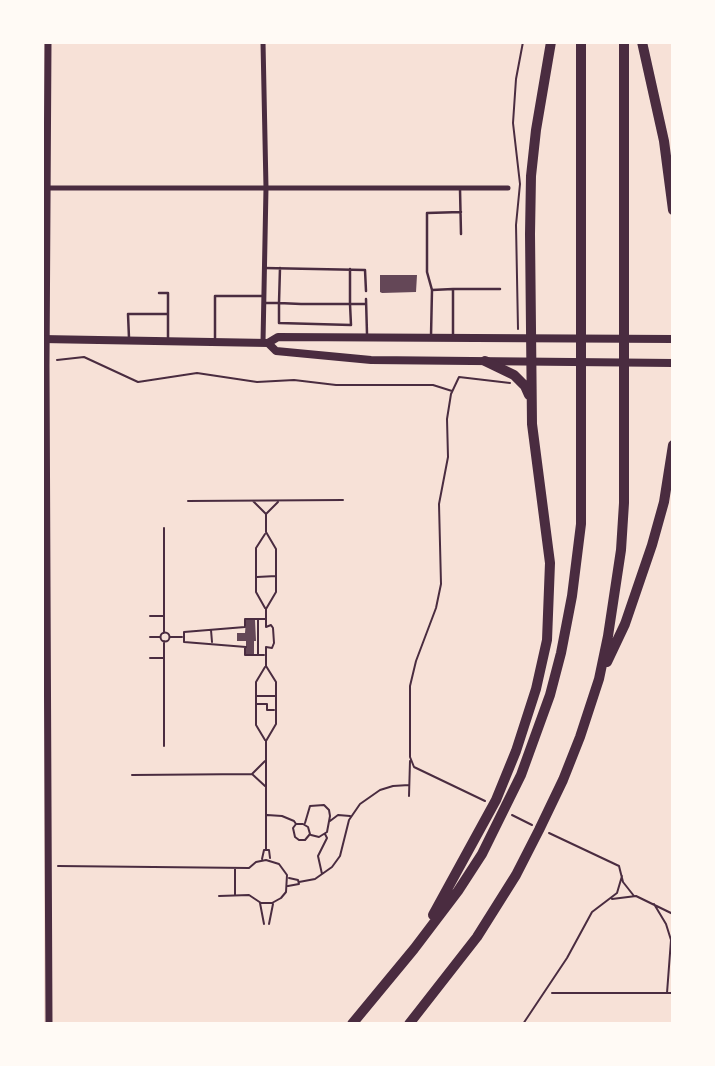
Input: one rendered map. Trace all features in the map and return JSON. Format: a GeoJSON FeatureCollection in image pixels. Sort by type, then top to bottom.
{"type":"FeatureCollection","features":[{"type":"Feature","properties":{"kind":"highway"},"geometry":{"type":"LineString","coordinates":[[414,949],[496,800],[516,751],[540,671],[549,617],[550,563],[535,451],[530,362],[531,176],[537,120],[551,42]]}},
{"type":"Feature","properties":{"kind":"highway"},"geometry":{"type":"LineString","coordinates":[[352,1024],[414,949],[482,854],[521,775],[550,695],[572,596],[581,524],[581,42]]}},
{"type":"Feature","properties":{"kind":"highway"},"geometry":{"type":"LineString","coordinates":[[599,679],[615,595],[624,503],[624,42]]}},
{"type":"Feature","properties":{"kind":"highway"},"geometry":{"type":"LineString","coordinates":[[642,42],[664,141],[673,210]]}},
{"type":"Feature","properties":{"kind":"highway"},"geometry":{"type":"LineString","coordinates":[[485,361],[514,375],[525,386],[531,398]]}},
{"type":"Feature","properties":{"kind":"highway"},"geometry":{"type":"LineString","coordinates":[[409,1024],[477,937],[516,875],[563,780],[599,679],[625,624],[652,545],[664,502],[673,445]]}},
{"type":"Feature","properties":{"kind":"main road"},"geometry":{"type":"LineString","coordinates":[[44,339],[266,343],[278,337],[673,339]]}},
{"type":"Feature","properties":{"kind":"main road"},"geometry":{"type":"LineString","coordinates":[[266,343],[276,351],[354,359],[673,363]]}},
{"type":"Feature","properties":{"kind":"street"},"geometry":{"type":"LineString","coordinates":[[48,42],[44,188],[44,443],[45,882],[49,1024]]}},
{"type":"Feature","properties":{"kind":"street"},"geometry":{"type":"LineString","coordinates":[[263,42],[266,343]]}},
{"type":"Feature","properties":{"kind":"street"},"geometry":{"type":"LineString","coordinates":[[44,188],[508,188]]}},
{"type":"Feature","properties":{"kind":"lane"},"geometry":{"type":"LineString","coordinates":[[460,188],[461,234]]}},
{"type":"Feature","properties":{"kind":"lane"},"geometry":{"type":"LineString","coordinates":[[431,338],[432,290],[427,272],[426,212],[461,212]]}},
{"type":"Feature","properties":{"kind":"lane"},"geometry":{"type":"LineString","coordinates":[[264,268],[365,270],[366,291]]}},
{"type":"Feature","properties":{"kind":"lane"},"geometry":{"type":"LineString","coordinates":[[280,268],[279,323],[301,321],[351,325],[350,269]]}},
{"type":"Feature","properties":{"kind":"lane"},"geometry":{"type":"LineString","coordinates":[[453,289],[453,338]]}},
{"type":"Feature","properties":{"kind":"lane"},"geometry":{"type":"LineString","coordinates":[[432,290],[500,289]]}},
{"type":"Feature","properties":{"kind":"lane"},"geometry":{"type":"LineString","coordinates":[[159,293],[168,293],[168,340]]}},
{"type":"Feature","properties":{"kind":"lane"},"geometry":{"type":"LineString","coordinates":[[215,341],[215,296],[301,306],[366,304]]}},
{"type":"Feature","properties":{"kind":"lane"},"geometry":{"type":"LineString","coordinates":[[366,299],[367,337]]}},
{"type":"Feature","properties":{"kind":"lane"},"geometry":{"type":"LineString","coordinates":[[333,304],[333,309]]}},
{"type":"Feature","properties":{"kind":"lane"},"geometry":{"type":"LineString","coordinates":[[129,340],[128,314],[168,314]]}},
{"type":"Feature","properties":{"kind":"path"},"geometry":{"type":"LineString","coordinates":[[519,327],[516,238],[520,184],[513,124],[514,93],[523,42]]}},
{"type":"Feature","properties":{"kind":"path"},"geometry":{"type":"LineString","coordinates":[[57,360],[85,357],[128,379],[142,382],[197,373],[261,382],[299,380],[336,385],[433,385],[452,391]]}},
{"type":"Feature","properties":{"kind":"path"},"geometry":{"type":"LineString","coordinates":[[409,796],[411,679],[436,608],[441,584],[439,504],[448,457],[447,419],[452,391],[459,377],[506,384],[513,379]]}},
{"type":"Feature","properties":{"kind":"path"},"geometry":{"type":"LineString","coordinates":[[188,500],[343,500]]}},
{"type":"Feature","properties":{"kind":"path"},"geometry":{"type":"LineString","coordinates":[[252,500],[266,514]]}},
{"type":"Feature","properties":{"kind":"path"},"geometry":{"type":"LineString","coordinates":[[266,741],[256,726],[256,682],[266,666],[266,647],[272,648],[275,639],[271,625],[266,627],[266,608],[276,592],[276,549],[266,533],[266,514],[279,500]]}},
{"type":"Feature","properties":{"kind":"path"},"geometry":{"type":"LineString","coordinates":[[161,637],[164,633],[164,528]]}},
{"type":"Feature","properties":{"kind":"path"},"geometry":{"type":"LineString","coordinates":[[266,533],[256,548],[256,592],[266,608]]}},
{"type":"Feature","properties":{"kind":"path"},"geometry":{"type":"LineString","coordinates":[[256,577],[276,576]]}},
{"type":"Feature","properties":{"kind":"path"},"geometry":{"type":"LineString","coordinates":[[150,616],[164,616]]}},
{"type":"Feature","properties":{"kind":"path"},"geometry":{"type":"LineString","coordinates":[[266,620],[244,619],[245,627],[184,632],[184,642],[245,647],[245,655],[266,655]]}},
{"type":"Feature","properties":{"kind":"path"},"geometry":{"type":"LineString","coordinates":[[258,619],[258,655]]}},
{"type":"Feature","properties":{"kind":"path"},"geometry":{"type":"LineString","coordinates":[[211,629],[212,644]]}},
{"type":"Feature","properties":{"kind":"path"},"geometry":{"type":"LineString","coordinates":[[164,633],[169,637],[184,637]]}},
{"type":"Feature","properties":{"kind":"path"},"geometry":{"type":"LineString","coordinates":[[150,637],[161,637]]}},
{"type":"Feature","properties":{"kind":"path"},"geometry":{"type":"LineString","coordinates":[[161,637],[164,641],[164,746]]}},
{"type":"Feature","properties":{"kind":"path"},"geometry":{"type":"LineString","coordinates":[[164,641],[169,637]]}},
{"type":"Feature","properties":{"kind":"path"},"geometry":{"type":"LineString","coordinates":[[150,658],[164,658]]}},
{"type":"Feature","properties":{"kind":"path"},"geometry":{"type":"LineString","coordinates":[[262,860],[266,850],[266,741],[276,724],[276,682],[266,666]]}},
{"type":"Feature","properties":{"kind":"path"},"geometry":{"type":"LineString","coordinates":[[256,696],[276,696]]}},
{"type":"Feature","properties":{"kind":"path"},"geometry":{"type":"LineString","coordinates":[[256,704],[267,704],[267,710],[276,710]]}},
{"type":"Feature","properties":{"kind":"path"},"geometry":{"type":"LineString","coordinates":[[410,757],[414,767],[487,802]]}},
{"type":"Feature","properties":{"kind":"path"},"geometry":{"type":"LineString","coordinates":[[132,775],[252,774],[266,761]]}},
{"type":"Feature","properties":{"kind":"path"},"geometry":{"type":"LineString","coordinates":[[252,774],[266,788]]}},
{"type":"Feature","properties":{"kind":"path"},"geometry":{"type":"LineString","coordinates":[[287,886],[315,879],[332,867],[340,856],[351,816],[360,804],[380,790],[409,785]]}},
{"type":"Feature","properties":{"kind":"path"},"geometry":{"type":"LineString","coordinates":[[304,824],[308,818],[309,804],[327,807],[330,816],[325,834],[327,838],[318,856],[323,875]]}},
{"type":"Feature","properties":{"kind":"path"},"geometry":{"type":"LineString","coordinates":[[328,821],[342,814],[351,816]]}},
{"type":"Feature","properties":{"kind":"path"},"geometry":{"type":"LineString","coordinates":[[511,814],[536,827]]}},
{"type":"Feature","properties":{"kind":"path"},"geometry":{"type":"LineString","coordinates":[[266,815],[282,816],[296,824],[304,824]]}},
{"type":"Feature","properties":{"kind":"path"},"geometry":{"type":"LineString","coordinates":[[296,824],[292,831],[296,839],[302,841],[310,835]]}},
{"type":"Feature","properties":{"kind":"path"},"geometry":{"type":"LineString","coordinates":[[304,824],[310,835],[317,837],[325,834]]}},
{"type":"Feature","properties":{"kind":"path"},"geometry":{"type":"LineString","coordinates":[[548,833],[619,866],[623,882],[634,896]]}},
{"type":"Feature","properties":{"kind":"path"},"geometry":{"type":"LineString","coordinates":[[266,850],[269,850],[270,860]]}},
{"type":"Feature","properties":{"kind":"path"},"geometry":{"type":"LineString","coordinates":[[58,866],[249,868],[262,860],[270,860],[279,864],[288,877],[299,882]]}},
{"type":"Feature","properties":{"kind":"path"},"geometry":{"type":"LineString","coordinates":[[235,868],[235,895]]}},
{"type":"Feature","properties":{"kind":"path"},"geometry":{"type":"LineString","coordinates":[[523,1024],[566,958],[588,918],[596,908],[617,893],[622,875]]}},
{"type":"Feature","properties":{"kind":"path"},"geometry":{"type":"LineString","coordinates":[[219,896],[249,895],[260,902],[273,902],[283,896],[288,877]]}},
{"type":"Feature","properties":{"kind":"path"},"geometry":{"type":"LineString","coordinates":[[611,899],[634,896],[673,914]]}},
{"type":"Feature","properties":{"kind":"path"},"geometry":{"type":"LineString","coordinates":[[260,902],[264,924]]}},
{"type":"Feature","properties":{"kind":"path"},"geometry":{"type":"LineString","coordinates":[[269,924],[273,902]]}},
{"type":"Feature","properties":{"kind":"path"},"geometry":{"type":"LineString","coordinates":[[654,904],[666,924],[671,940],[667,993]]}},
{"type":"Feature","properties":{"kind":"path"},"geometry":{"type":"LineString","coordinates":[[552,993],[673,993]]}},
{"type":"Feature","properties":{"kind":"building"},"geometry":{"type":"Polygon","coordinates":[[[380,275],[417,275],[416,292],[382,293],[380,275]]]}},
{"type":"Feature","properties":{"kind":"building"},"geometry":{"type":"Polygon","coordinates":[[[246,620],[255,620],[254,654],[246,654],[246,641],[237,641],[237,633],[245,633],[246,620]]]}}]}
